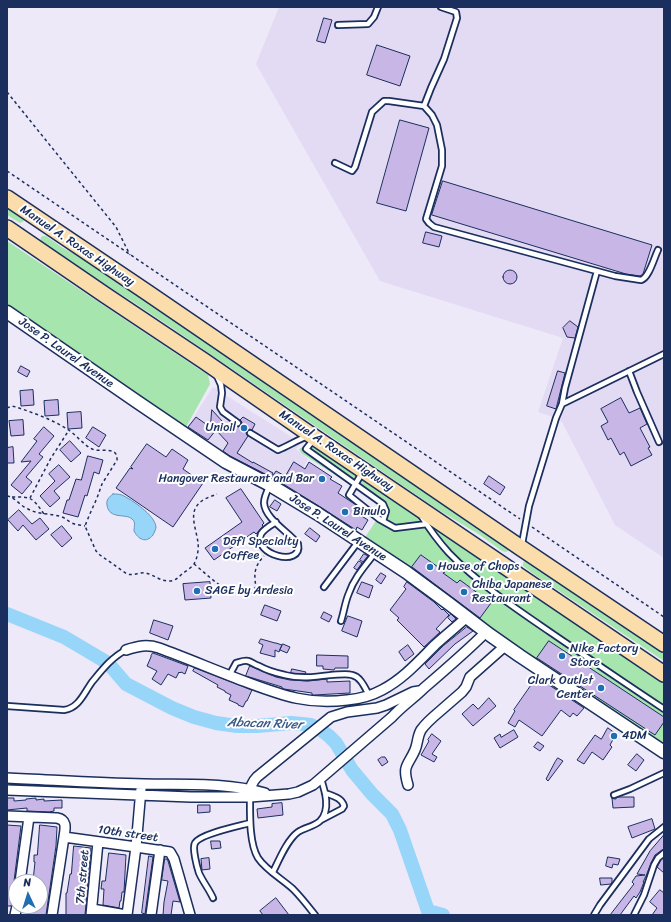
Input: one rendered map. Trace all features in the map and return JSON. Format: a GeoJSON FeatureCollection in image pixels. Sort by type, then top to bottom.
{"type":"FeatureCollection","features":[{"type":"Feature","properties":{"kind":"main road","name":"Manuel A. Roxas Highway"},"geometry":{"type":"LineString","coordinates":[[7,198],[664,644]]}},
{"type":"Feature","properties":{"kind":"main road"},"geometry":{"type":"LineString","coordinates":[[24,239],[37,218]]}},
{"type":"Feature","properties":{"kind":"main road","name":"Manuel A. Roxas Highway"},"geometry":{"type":"LineString","coordinates":[[7,228],[664,674]]}},
{"type":"Feature","properties":{"kind":"main road"},"geometry":{"type":"LineString","coordinates":[[507,567],[521,548]]}},
{"type":"Feature","properties":{"kind":"street","name":"Jose P. Laurel Avenue"},"geometry":{"type":"LineString","coordinates":[[7,312],[140,405],[226,462],[270,485],[318,514],[406,572],[505,646],[664,752]]}},
{"type":"Feature","properties":{"kind":"street"},"geometry":{"type":"LineString","coordinates":[[126,650],[136,646],[151,646],[168,651],[281,695],[325,702],[356,699],[369,696],[382,690],[406,674],[436,644],[467,617]]}},
{"type":"Feature","properties":{"kind":"street"},"geometry":{"type":"LineString","coordinates":[[7,778],[141,784],[208,785],[250,793],[270,795],[298,792],[313,785],[401,708],[423,693],[488,634]]}},
{"type":"Feature","properties":{"kind":"street"},"geometry":{"type":"LineString","coordinates":[[408,785],[405,770],[422,729],[462,692],[470,677],[505,646]]}},
{"type":"Feature","properties":{"kind":"street"},"geometry":{"type":"LineString","coordinates":[[250,793],[252,783],[257,777],[331,717],[347,712],[377,708],[413,692],[417,691],[423,693]]}},
{"type":"Feature","properties":{"kind":"street"},"geometry":{"type":"LineString","coordinates":[[325,702],[331,717]]}},
{"type":"Feature","properties":{"kind":"street"},"geometry":{"type":"LineString","coordinates":[[92,912],[126,915],[136,847],[141,784]]}},
{"type":"Feature","properties":{"kind":"street"},"geometry":{"type":"LineString","coordinates":[[7,790],[191,796],[250,793]]}},
{"type":"Feature","properties":{"kind":"street"},"geometry":{"type":"LineString","coordinates":[[7,816],[57,818],[64,821],[66,825],[52,915]]}},
{"type":"Feature","properties":{"kind":"street"},"geometry":{"type":"LineString","coordinates":[[21,874],[29,817]]}},
{"type":"Feature","properties":{"kind":"street","name":"10th street"},"geometry":{"type":"LineString","coordinates":[[64,837],[170,852],[173,856],[190,915]]}},
{"type":"Feature","properties":{"kind":"street","name":"7th street"},"geometry":{"type":"LineString","coordinates":[[92,912],[98,842]]}},
{"type":"Feature","properties":{"kind":"street"},"geometry":{"type":"LineString","coordinates":[[151,915],[160,850]]}},
{"type":"Feature","properties":{"kind":"lane"},"geometry":{"type":"LineString","coordinates":[[338,25],[368,24],[374,17],[378,7]]}},
{"type":"Feature","properties":{"kind":"lane"},"geometry":{"type":"LineString","coordinates":[[424,106],[444,59],[457,18],[456,12],[440,7]]}},
{"type":"Feature","properties":{"kind":"lane"},"geometry":{"type":"LineString","coordinates":[[335,163],[352,171],[372,112],[384,101],[424,106],[432,116],[436,125],[442,150],[442,166],[426,219],[434,227],[615,276],[632,279],[643,280],[647,276],[658,250]]}},
{"type":"Feature","properties":{"kind":"lane"},"geometry":{"type":"LineString","coordinates":[[521,548],[533,492],[556,418],[562,404],[597,271]]}},
{"type":"Feature","properties":{"kind":"lane"},"geometry":{"type":"LineString","coordinates":[[562,404],[664,354]]}},
{"type":"Feature","properties":{"kind":"lane"},"geometry":{"type":"LineString","coordinates":[[204,361],[218,378],[221,385],[222,393],[220,407],[223,412],[238,423]]}},
{"type":"Feature","properties":{"kind":"lane"},"geometry":{"type":"LineString","coordinates":[[629,371],[660,442]]}},
{"type":"Feature","properties":{"kind":"lane"},"geometry":{"type":"LineString","coordinates":[[250,433],[278,450],[300,439],[313,436]]}},
{"type":"Feature","properties":{"kind":"lane"},"geometry":{"type":"LineString","coordinates":[[313,436],[306,448],[383,504],[386,511],[383,521]]}},
{"type":"Feature","properties":{"kind":"lane"},"geometry":{"type":"LineString","coordinates":[[364,470],[349,495],[383,521],[395,528],[427,524]]}},
{"type":"Feature","properties":{"kind":"lane"},"geometry":{"type":"LineString","coordinates":[[270,485],[266,492],[264,503],[267,512],[298,544],[299,547],[296,554],[287,557],[275,555],[268,552],[264,548],[260,540],[261,535],[276,522]]}},
{"type":"Feature","properties":{"kind":"lane"},"geometry":{"type":"LineString","coordinates":[[412,502],[436,538],[449,553],[493,592],[664,709]]}},
{"type":"Feature","properties":{"kind":"lane"},"geometry":{"type":"LineString","coordinates":[[324,587],[359,541]]}},
{"type":"Feature","properties":{"kind":"lane"},"geometry":{"type":"LineString","coordinates":[[341,621],[348,594],[352,586],[362,569],[376,552]]}},
{"type":"Feature","properties":{"kind":"lane"},"geometry":{"type":"LineString","coordinates":[[7,706],[64,710],[73,707],[81,700],[108,663],[126,650]]}},
{"type":"Feature","properties":{"kind":"lane"},"geometry":{"type":"LineString","coordinates":[[229,676],[236,663],[244,661],[249,661],[270,671],[296,677],[352,674],[362,682],[369,696]]}},
{"type":"Feature","properties":{"kind":"lane"},"geometry":{"type":"LineString","coordinates":[[614,795],[664,773]]}},
{"type":"Feature","properties":{"kind":"lane"},"geometry":{"type":"LineString","coordinates":[[320,779],[325,793],[325,812],[320,821]]}},
{"type":"Feature","properties":{"kind":"lane"},"geometry":{"type":"LineString","coordinates":[[250,793],[250,823],[254,846],[258,857],[264,865],[293,889],[315,915]]}},
{"type":"Feature","properties":{"kind":"lane"},"geometry":{"type":"LineString","coordinates":[[273,872],[287,845],[297,832],[342,809],[344,806],[342,800],[325,793]]}},
{"type":"Feature","properties":{"kind":"lane"},"geometry":{"type":"LineString","coordinates":[[213,898],[198,871],[194,845],[196,841],[208,834],[250,823]]}},
{"type":"Feature","properties":{"kind":"lane"},"geometry":{"type":"LineString","coordinates":[[594,915],[649,839],[664,827]]}},
{"type":"Feature","properties":{"kind":"lane"},"geometry":{"type":"LineString","coordinates":[[634,915],[644,895],[654,865],[664,852]]}},
{"type":"Feature","properties":{"kind":"path"},"geometry":{"type":"LineString","coordinates":[[7,92],[116,227],[130,255]]}},
{"type":"Feature","properties":{"kind":"path"},"geometry":{"type":"LineString","coordinates":[[7,171],[664,617]]}},
{"type":"Feature","properties":{"kind":"path"},"geometry":{"type":"LineString","coordinates":[[7,408],[12,406],[16,407],[55,422],[69,430],[96,451],[109,450],[116,453],[117,460],[102,484],[98,498],[85,526],[96,551],[128,574],[132,575],[145,573],[162,580],[172,581],[176,580],[194,564],[197,557],[198,544],[194,516],[196,507],[202,500],[217,494]]}},
{"type":"Feature","properties":{"kind":"path"},"geometry":{"type":"LineString","coordinates":[[30,498],[48,463],[69,430]]}},
{"type":"Feature","properties":{"kind":"path"},"geometry":{"type":"LineString","coordinates":[[7,496],[30,498],[44,514]]}},
{"type":"Feature","properties":{"kind":"path"},"geometry":{"type":"LineString","coordinates":[[12,497],[24,507],[36,513],[61,516],[71,523],[85,526]]}},
{"type":"Feature","properties":{"kind":"path"},"geometry":{"type":"LineString","coordinates":[[194,564],[224,588],[232,592],[246,594],[251,593],[256,587],[256,569],[261,559],[268,552]]}},
{"type":"Feature","properties":{"kind":"shaded area"},"geometry":{"type":"Polygon","coordinates":[[[279,7],[664,7],[664,558],[615,525],[562,422],[556,418],[538,412],[563,338],[380,281],[256,64],[279,7]]]}},
{"type":"Feature","properties":{"kind":"shaded area"},"geometry":{"type":"Polygon","coordinates":[[[213,387],[301,443],[296,449],[308,459],[290,492],[239,465],[186,429],[213,387]]]}},
{"type":"Feature","properties":{"kind":"green space"},"geometry":{"type":"Polygon","coordinates":[[[7,205],[24,217],[24,221],[20,223],[7,215],[7,205]]]}},
{"type":"Feature","properties":{"kind":"green space"},"geometry":{"type":"Polygon","coordinates":[[[46,236],[63,248],[92,263],[508,547],[508,551],[502,551],[480,535],[437,509],[172,328],[46,247],[40,241],[41,237],[46,236]]]}},
{"type":"Feature","properties":{"kind":"green space"},"geometry":{"type":"Polygon","coordinates":[[[7,241],[208,375],[210,384],[185,429],[7,307],[7,241]]]}},
{"type":"Feature","properties":{"kind":"green space"},"geometry":{"type":"Polygon","coordinates":[[[314,445],[478,554],[664,682],[664,745],[481,623],[364,539],[385,507],[301,453],[299,449],[305,446],[314,445]]]}},
{"type":"Feature","properties":{"kind":"green space"},"geometry":{"type":"Polygon","coordinates":[[[524,561],[589,601],[664,652],[664,661],[535,575],[523,566],[524,561]]]}},
{"type":"Feature","properties":{"kind":"water"},"geometry":{"type":"Polygon","coordinates":[[[113,494],[122,495],[131,500],[152,518],[156,527],[150,538],[145,540],[138,536],[134,531],[133,520],[129,517],[111,513],[108,510],[107,502],[109,497],[113,494]]]}},
{"type":"Feature","properties":{"kind":"building"},"geometry":{"type":"Polygon","coordinates":[[[324,18],[332,20],[325,43],[317,41],[324,18]]]}},
{"type":"Feature","properties":{"kind":"building"},"geometry":{"type":"Polygon","coordinates":[[[377,45],[410,56],[400,86],[367,75],[377,45]]]}},
{"type":"Feature","properties":{"kind":"building"},"geometry":{"type":"Polygon","coordinates":[[[400,120],[429,128],[406,211],[377,203],[400,120]]]}},
{"type":"Feature","properties":{"kind":"building"},"geometry":{"type":"Polygon","coordinates":[[[443,181],[652,245],[643,274],[640,276],[626,274],[432,215],[443,181]]]}},
{"type":"Feature","properties":{"kind":"building"},"geometry":{"type":"Polygon","coordinates":[[[426,232],[442,236],[439,247],[423,243],[426,232]]]}},
{"type":"Feature","properties":{"kind":"building"},"geometry":{"type":"Polygon","coordinates":[[[507,270],[513,270],[517,274],[517,280],[513,284],[507,284],[503,280],[503,274],[507,270]]]}},
{"type":"Feature","properties":{"kind":"building"},"geometry":{"type":"Polygon","coordinates":[[[570,321],[578,327],[575,338],[567,337],[563,328],[570,321]]]}},
{"type":"Feature","properties":{"kind":"building"},"geometry":{"type":"Polygon","coordinates":[[[21,366],[30,371],[27,377],[18,372],[21,366]]]}},
{"type":"Feature","properties":{"kind":"building"},"geometry":{"type":"Polygon","coordinates":[[[558,371],[565,373],[556,409],[547,406],[558,371]]]}},
{"type":"Feature","properties":{"kind":"building"},"geometry":{"type":"Polygon","coordinates":[[[33,390],[34,405],[21,406],[20,391],[33,390]]]}},
{"type":"Feature","properties":{"kind":"building"},"geometry":{"type":"Polygon","coordinates":[[[621,398],[629,413],[640,408],[647,424],[640,428],[650,447],[648,448],[652,455],[631,466],[624,452],[620,455],[611,438],[608,440],[601,426],[608,422],[601,409],[621,398]]]}},
{"type":"Feature","properties":{"kind":"building"},"geometry":{"type":"Polygon","coordinates":[[[58,400],[59,415],[45,416],[44,401],[58,400]]]}},
{"type":"Feature","properties":{"kind":"building"},"geometry":{"type":"Polygon","coordinates":[[[212,410],[233,433],[236,426],[239,427],[241,425],[242,422],[240,420],[243,417],[255,424],[252,430],[247,431],[246,433],[248,436],[237,453],[273,473],[271,477],[223,451],[228,443],[216,430],[208,440],[188,427],[196,417],[210,427],[212,410]]]}},
{"type":"Feature","properties":{"kind":"building"},"geometry":{"type":"Polygon","coordinates":[[[81,412],[82,428],[68,429],[67,413],[81,412]]]}},
{"type":"Feature","properties":{"kind":"building"},"geometry":{"type":"Polygon","coordinates":[[[23,420],[24,435],[11,436],[9,421],[23,420]]]}},
{"type":"Feature","properties":{"kind":"building"},"geometry":{"type":"Polygon","coordinates":[[[44,427],[54,436],[39,454],[43,457],[26,477],[32,482],[22,494],[11,485],[31,461],[21,462],[37,441],[34,439],[44,427]]]}},
{"type":"Feature","properties":{"kind":"building"},"geometry":{"type":"Polygon","coordinates":[[[93,427],[106,435],[99,447],[86,438],[93,427]]]}},
{"type":"Feature","properties":{"kind":"building"},"geometry":{"type":"Polygon","coordinates":[[[70,441],[81,453],[71,462],[60,450],[70,441]]]}},
{"type":"Feature","properties":{"kind":"building"},"geometry":{"type":"Polygon","coordinates":[[[147,444],[166,457],[172,449],[188,460],[183,469],[203,483],[173,527],[116,488],[130,468],[133,469],[131,467],[147,444]]]}},
{"type":"Feature","properties":{"kind":"building"},"geometry":{"type":"Polygon","coordinates":[[[13,447],[14,463],[7,463],[7,448],[13,447]]]}},
{"type":"Feature","properties":{"kind":"building"},"geometry":{"type":"Polygon","coordinates":[[[88,456],[103,460],[99,474],[94,472],[87,496],[85,495],[78,517],[63,513],[76,479],[81,480],[88,456]]]}},
{"type":"Feature","properties":{"kind":"building"},"geometry":{"type":"Polygon","coordinates":[[[294,462],[305,469],[309,462],[332,477],[330,479],[342,486],[338,493],[356,505],[352,510],[368,520],[362,530],[357,527],[356,530],[272,477],[276,471],[285,476],[294,462]]]}},
{"type":"Feature","properties":{"kind":"building"},"geometry":{"type":"Polygon","coordinates":[[[59,465],[70,477],[54,491],[60,498],[50,507],[40,496],[55,481],[49,474],[59,465]]]}},
{"type":"Feature","properties":{"kind":"building"},"geometry":{"type":"Polygon","coordinates":[[[489,476],[505,487],[500,495],[484,484],[489,476]]]}},
{"type":"Feature","properties":{"kind":"building"},"geometry":{"type":"Polygon","coordinates":[[[241,489],[264,523],[262,525],[263,526],[256,534],[254,532],[214,560],[205,548],[242,522],[226,498],[241,489]]]}},
{"type":"Feature","properties":{"kind":"building"},"geometry":{"type":"Polygon","coordinates":[[[275,500],[281,504],[277,511],[270,507],[275,500]]]}},
{"type":"Feature","properties":{"kind":"building"},"geometry":{"type":"Polygon","coordinates":[[[19,510],[32,524],[40,518],[49,529],[36,540],[23,525],[18,531],[8,520],[19,510]]]}},
{"type":"Feature","properties":{"kind":"building"},"geometry":{"type":"Polygon","coordinates":[[[62,526],[72,538],[62,547],[51,535],[62,526]]]}},
{"type":"Feature","properties":{"kind":"building"},"geometry":{"type":"Polygon","coordinates":[[[310,528],[320,536],[316,542],[305,534],[310,528]]]}},
{"type":"Feature","properties":{"kind":"building"},"geometry":{"type":"Polygon","coordinates":[[[364,554],[368,556],[363,562],[360,560],[364,554]]]}},
{"type":"Feature","properties":{"kind":"building"},"geometry":{"type":"Polygon","coordinates":[[[421,555],[445,572],[443,573],[457,583],[460,580],[491,603],[480,618],[412,567],[421,555]]]}},
{"type":"Feature","properties":{"kind":"building"},"geometry":{"type":"Polygon","coordinates":[[[359,561],[362,563],[357,570],[354,568],[359,561]]]}},
{"type":"Feature","properties":{"kind":"building"},"geometry":{"type":"Polygon","coordinates":[[[381,573],[386,576],[381,584],[376,580],[381,573]]]}},
{"type":"Feature","properties":{"kind":"building"},"geometry":{"type":"Polygon","coordinates":[[[210,582],[211,598],[185,600],[183,584],[210,582]]]}},
{"type":"Feature","properties":{"kind":"building"},"geometry":{"type":"Polygon","coordinates":[[[362,582],[373,586],[369,598],[357,593],[362,582]]]}},
{"type":"Feature","properties":{"kind":"building"},"geometry":{"type":"Polygon","coordinates":[[[407,582],[449,615],[436,629],[440,632],[424,647],[397,620],[399,618],[390,610],[406,589],[404,587],[407,582]]]}},
{"type":"Feature","properties":{"kind":"building"},"geometry":{"type":"Polygon","coordinates":[[[265,605],[281,611],[277,621],[261,615],[265,605]]]}},
{"type":"Feature","properties":{"kind":"building"},"geometry":{"type":"Polygon","coordinates":[[[324,612],[332,616],[329,622],[321,618],[324,612]]]}},
{"type":"Feature","properties":{"kind":"building"},"geometry":{"type":"Polygon","coordinates":[[[451,614],[456,619],[452,622],[448,618],[451,614]]]}},
{"type":"Feature","properties":{"kind":"building"},"geometry":{"type":"Polygon","coordinates":[[[348,616],[362,621],[357,637],[342,631],[348,616]]]}},
{"type":"Feature","properties":{"kind":"building"},"geometry":{"type":"Polygon","coordinates":[[[154,620],[173,626],[168,640],[150,633],[154,620]]]}},
{"type":"Feature","properties":{"kind":"building"},"geometry":{"type":"Polygon","coordinates":[[[467,627],[473,631],[455,644],[429,669],[425,664],[443,646],[467,627]]]}},
{"type":"Feature","properties":{"kind":"building"},"geometry":{"type":"Polygon","coordinates":[[[261,639],[282,645],[279,652],[275,650],[275,657],[260,653],[263,645],[259,643],[261,639]]]}},
{"type":"Feature","properties":{"kind":"building","name":"Clark Outlet Center"},"geometry":{"type":"Polygon","coordinates":[[[549,641],[664,717],[664,722],[655,735],[537,658],[549,641]]]}},
{"type":"Feature","properties":{"kind":"building"},"geometry":{"type":"Polygon","coordinates":[[[283,644],[290,647],[287,653],[280,650],[283,644]]]}},
{"type":"Feature","properties":{"kind":"building"},"geometry":{"type":"Polygon","coordinates":[[[408,645],[414,654],[405,661],[399,652],[408,645]]]}},
{"type":"Feature","properties":{"kind":"building"},"geometry":{"type":"Polygon","coordinates":[[[153,653],[188,666],[185,674],[179,672],[176,678],[168,674],[161,685],[152,679],[157,671],[147,666],[153,653]]]}},
{"type":"Feature","properties":{"kind":"building"},"geometry":{"type":"Polygon","coordinates":[[[317,655],[348,656],[348,668],[335,668],[334,670],[323,669],[323,666],[317,666],[317,655]]]}},
{"type":"Feature","properties":{"kind":"building"},"geometry":{"type":"Polygon","coordinates":[[[250,666],[276,677],[290,680],[308,681],[327,679],[327,682],[350,681],[350,693],[312,695],[312,693],[284,689],[282,687],[246,676],[250,666]]]}},
{"type":"Feature","properties":{"kind":"building"},"geometry":{"type":"Polygon","coordinates":[[[195,668],[252,690],[243,707],[229,700],[231,695],[217,687],[218,685],[193,671],[195,668]]]}},
{"type":"Feature","properties":{"kind":"building"},"geometry":{"type":"Polygon","coordinates":[[[292,669],[306,672],[305,674],[291,673],[292,669]]]}},
{"type":"Feature","properties":{"kind":"building"},"geometry":{"type":"Polygon","coordinates":[[[537,677],[584,708],[577,716],[573,713],[570,717],[561,710],[542,736],[519,720],[515,727],[508,723],[515,711],[514,710],[537,677]]]}},
{"type":"Feature","properties":{"kind":"building"},"geometry":{"type":"Polygon","coordinates":[[[489,698],[496,706],[473,726],[462,714],[473,704],[478,709],[489,698]]]}},
{"type":"Feature","properties":{"kind":"building"},"geometry":{"type":"Polygon","coordinates":[[[608,728],[616,734],[610,745],[612,747],[603,760],[592,752],[584,764],[577,760],[595,735],[601,739],[608,728]]]}},
{"type":"Feature","properties":{"kind":"building"},"geometry":{"type":"Polygon","coordinates":[[[514,730],[518,737],[500,748],[494,738],[500,734],[501,737],[514,730]]]}},
{"type":"Feature","properties":{"kind":"building"},"geometry":{"type":"Polygon","coordinates":[[[432,734],[441,741],[432,754],[437,757],[434,762],[421,755],[432,734]]]}},
{"type":"Feature","properties":{"kind":"building"},"geometry":{"type":"Polygon","coordinates":[[[538,742],[544,746],[540,751],[534,747],[538,742]]]}},
{"type":"Feature","properties":{"kind":"building"},"geometry":{"type":"Polygon","coordinates":[[[637,754],[644,760],[636,771],[628,765],[637,754]]]}},
{"type":"Feature","properties":{"kind":"building"},"geometry":{"type":"Polygon","coordinates":[[[385,757],[388,762],[382,766],[378,760],[385,757]]]}},
{"type":"Feature","properties":{"kind":"building"},"geometry":{"type":"Polygon","coordinates":[[[558,758],[563,761],[548,781],[546,779],[558,758]]]}},
{"type":"Feature","properties":{"kind":"building"},"geometry":{"type":"Polygon","coordinates":[[[618,797],[634,797],[634,807],[613,808],[612,798],[615,799],[618,797]]]}},
{"type":"Feature","properties":{"kind":"building"},"geometry":{"type":"Polygon","coordinates":[[[7,798],[14,798],[14,801],[36,798],[36,800],[44,799],[44,801],[62,800],[62,808],[54,808],[54,811],[49,812],[27,811],[27,808],[7,810],[7,798]]]}},
{"type":"Feature","properties":{"kind":"building"},"geometry":{"type":"Polygon","coordinates":[[[282,803],[283,815],[258,818],[257,809],[272,807],[272,804],[282,803]]]}},
{"type":"Feature","properties":{"kind":"building"},"geometry":{"type":"Polygon","coordinates":[[[198,805],[210,805],[210,812],[198,813],[198,805]]]}},
{"type":"Feature","properties":{"kind":"building"},"geometry":{"type":"Polygon","coordinates":[[[652,819],[655,829],[632,838],[628,827],[652,819]]]}},
{"type":"Feature","properties":{"kind":"building"},"geometry":{"type":"Polygon","coordinates":[[[7,825],[21,826],[15,874],[8,874],[7,906],[7,825]]]}},
{"type":"Feature","properties":{"kind":"building"},"geometry":{"type":"Polygon","coordinates":[[[40,825],[57,827],[56,846],[48,901],[48,874],[34,874],[34,855],[37,855],[40,825]]]}},
{"type":"Feature","properties":{"kind":"building"},"geometry":{"type":"Polygon","coordinates":[[[664,835],[664,849],[655,855],[640,892],[636,898],[634,896],[620,915],[610,915],[634,884],[632,882],[636,876],[645,875],[637,874],[650,851],[664,835]]]}},
{"type":"Feature","properties":{"kind":"building"},"geometry":{"type":"Polygon","coordinates":[[[211,841],[220,841],[221,848],[212,849],[211,841]]]}},
{"type":"Feature","properties":{"kind":"building"},"geometry":{"type":"Polygon","coordinates":[[[74,846],[91,848],[85,915],[66,915],[66,893],[71,874],[74,846]]]}},
{"type":"Feature","properties":{"kind":"building"},"geometry":{"type":"Polygon","coordinates":[[[109,853],[126,855],[124,892],[122,892],[119,908],[103,905],[104,889],[101,889],[102,881],[105,881],[109,853]]]}},
{"type":"Feature","properties":{"kind":"building"},"geometry":{"type":"Polygon","coordinates":[[[149,856],[153,857],[145,914],[142,913],[149,856]]]}},
{"type":"Feature","properties":{"kind":"building"},"geometry":{"type":"Polygon","coordinates":[[[608,857],[620,859],[618,865],[613,864],[612,868],[606,866],[608,857]]]}},
{"type":"Feature","properties":{"kind":"building"},"geometry":{"type":"Polygon","coordinates":[[[209,858],[210,869],[202,870],[201,859],[209,858]]]}},
{"type":"Feature","properties":{"kind":"building"},"geometry":{"type":"Polygon","coordinates":[[[664,858],[664,873],[657,867],[664,858]]]}},
{"type":"Feature","properties":{"kind":"building"},"geometry":{"type":"Polygon","coordinates":[[[165,859],[168,861],[180,902],[173,901],[171,915],[163,915],[168,881],[162,880],[165,859]]]}},
{"type":"Feature","properties":{"kind":"building"},"geometry":{"type":"Polygon","coordinates":[[[600,878],[612,878],[612,882],[611,884],[601,885],[600,878]]]}},
{"type":"Feature","properties":{"kind":"building"},"geometry":{"type":"Polygon","coordinates":[[[660,890],[664,893],[664,915],[652,915],[657,908],[650,902],[660,890]]]}},
{"type":"Feature","properties":{"kind":"building"},"geometry":{"type":"Polygon","coordinates":[[[276,898],[289,915],[263,915],[260,911],[276,898]]]}},
{"type":"Feature","properties":{"kind":"building"},"geometry":{"type":"Polygon","coordinates":[[[30,914],[46,914],[46,915],[30,914]]]}},
{"type":"Feature","properties":{"kind":"waterway","name":"Abacan River"},"geometry":{"type":"LineString","coordinates":[[7,614],[64,637],[108,663],[126,684],[172,708],[194,717],[216,723],[237,726],[291,723],[311,725],[321,730],[336,743],[352,770],[372,794],[392,814],[400,830],[428,911],[443,915]]}},
{"type":"Feature","properties":{"kind":"place","name":"Unioil"},"geometry":{"type":"Point","coordinates":[244,428]}},
{"type":"Feature","properties":{"kind":"place","name":"Hangover Restaurant and Bar"},"geometry":{"type":"Point","coordinates":[322,479]}},
{"type":"Feature","properties":{"kind":"place","name":"Binulo"},"geometry":{"type":"Point","coordinates":[345,512]}},
{"type":"Feature","properties":{"kind":"place","name":"Dōfi Specialty Coffee"},"geometry":{"type":"Point","coordinates":[215,549]}},
{"type":"Feature","properties":{"kind":"place","name":"House of Chops"},"geometry":{"type":"Point","coordinates":[430,567]}},
{"type":"Feature","properties":{"kind":"place","name":"SAGE by Ardesia"},"geometry":{"type":"Point","coordinates":[197,591]}},
{"type":"Feature","properties":{"kind":"place","name":"Chiba Japanese Restaurant"},"geometry":{"type":"Point","coordinates":[464,592]}},
{"type":"Feature","properties":{"kind":"place","name":"Nike Factory Store"},"geometry":{"type":"Point","coordinates":[562,656]}},
{"type":"Feature","properties":{"kind":"place","name":"Clark Outlet Center"},"geometry":{"type":"Point","coordinates":[601,688]}},
{"type":"Feature","properties":{"kind":"place","name":"4DM"},"geometry":{"type":"Point","coordinates":[614,736]}}]}
